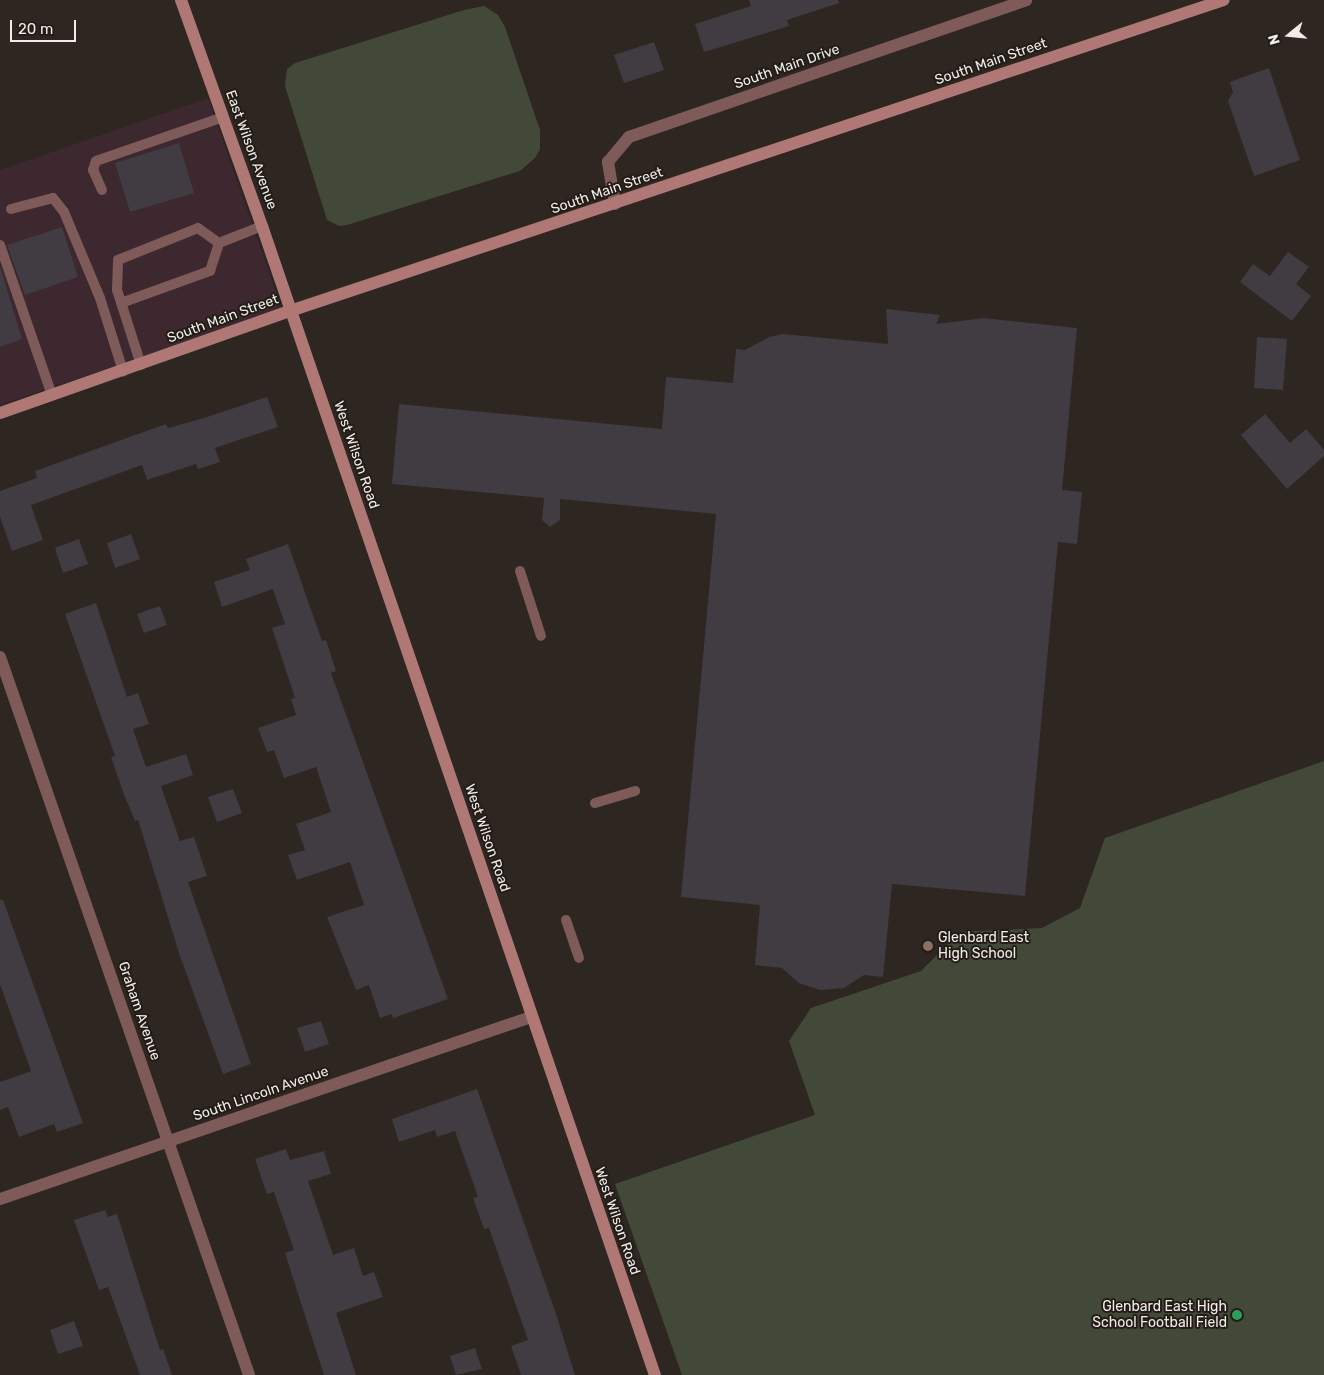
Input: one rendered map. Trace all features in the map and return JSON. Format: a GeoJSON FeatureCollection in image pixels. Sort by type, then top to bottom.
{"type":"FeatureCollection","features":[{"type":"Feature","properties":{"kind":"street","name":"East Wilson Avenue"},"geometry":{"type":"LineString","coordinates":[[181,0],[262,226],[290,311]]}},
{"type":"Feature","properties":{"kind":"street","name":"South Main Drive"},"geometry":{"type":"LineString","coordinates":[[615,204],[608,162],[629,137],[1026,0]]}},
{"type":"Feature","properties":{"kind":"street","name":"South Main Street"},"geometry":{"type":"LineString","coordinates":[[0,413],[141,365],[290,311],[1224,0]]}},
{"type":"Feature","properties":{"kind":"street","name":"West Wilson Road"},"geometry":{"type":"LineString","coordinates":[[290,311],[655,1375]]}},
{"type":"Feature","properties":{"kind":"street","name":"Graham Avenue"},"geometry":{"type":"LineString","coordinates":[[0,657],[249,1375]]}},
{"type":"Feature","properties":{"kind":"street","name":"South Lincoln Avenue"},"geometry":{"type":"LineString","coordinates":[[0,1199],[531,1017]]}},
{"type":"Feature","properties":{"kind":"lane"},"geometry":{"type":"LineString","coordinates":[[102,190],[93,170],[96,161],[223,117]]}},
{"type":"Feature","properties":{"kind":"lane"},"geometry":{"type":"LineString","coordinates":[[11,208],[53,198],[64,212],[100,298],[123,371]]}},
{"type":"Feature","properties":{"kind":"lane"},"geometry":{"type":"LineString","coordinates":[[219,243],[262,226]]}},
{"type":"Feature","properties":{"kind":"lane"},"geometry":{"type":"LineString","coordinates":[[141,365],[117,290],[118,260],[198,228],[219,243]]}},
{"type":"Feature","properties":{"kind":"lane"},"geometry":{"type":"LineString","coordinates":[[121,303],[210,271],[219,243]]}},
{"type":"Feature","properties":{"kind":"lane"},"geometry":{"type":"LineString","coordinates":[[0,245],[52,395]]}},
{"type":"Feature","properties":{"kind":"lane"},"geometry":{"type":"LineString","coordinates":[[520,571],[541,636]]}},
{"type":"Feature","properties":{"kind":"lane"},"geometry":{"type":"LineString","coordinates":[[595,803],[634,791]]}},
{"type":"Feature","properties":{"kind":"lane"},"geometry":{"type":"LineString","coordinates":[[566,920],[579,958]]}},
{"type":"Feature","properties":{"kind":"shaded area"},"geometry":{"type":"Polygon","coordinates":[[[208,98],[282,309],[0,405],[0,170],[208,98]]]}},
{"type":"Feature","properties":{"kind":"green space"},"geometry":{"type":"Polygon","coordinates":[[[484,6],[498,15],[505,27],[540,130],[540,149],[535,158],[520,171],[347,225],[339,226],[327,220],[285,86],[287,69],[295,63],[464,10],[484,6]]]}},
{"type":"Feature","properties":{"kind":"green space"},"geometry":{"type":"Polygon","coordinates":[[[1324,761],[1324,1375],[682,1375],[615,1184],[815,1115],[789,1041],[811,1008],[921,971],[960,932],[1042,928],[1080,908],[1105,838],[1324,761]]]}},
{"type":"Feature","properties":{"kind":"building"},"geometry":{"type":"Polygon","coordinates":[[[749,0],[838,0],[839,3],[787,20],[789,26],[704,52],[695,24],[751,6],[749,0]]]}},
{"type":"Feature","properties":{"kind":"building"},"geometry":{"type":"Polygon","coordinates":[[[654,42],[664,70],[624,83],[614,55],[654,42]]]}},
{"type":"Feature","properties":{"kind":"building"},"geometry":{"type":"Polygon","coordinates":[[[1269,68],[1300,160],[1254,176],[1228,101],[1233,92],[1230,82],[1269,68]]]}},
{"type":"Feature","properties":{"kind":"building"},"geometry":{"type":"Polygon","coordinates":[[[179,143],[194,193],[130,212],[115,163],[179,143]]]}},
{"type":"Feature","properties":{"kind":"building"},"geometry":{"type":"Polygon","coordinates":[[[62,227],[78,277],[25,295],[7,245],[62,227]]]}},
{"type":"Feature","properties":{"kind":"building"},"geometry":{"type":"Polygon","coordinates":[[[1288,252],[1309,267],[1296,284],[1311,296],[1292,321],[1240,282],[1253,264],[1270,276],[1288,252]]]}},
{"type":"Feature","properties":{"kind":"building"},"geometry":{"type":"Polygon","coordinates":[[[0,266],[22,339],[0,347],[0,266]]]}},
{"type":"Feature","properties":{"kind":"building","name":"Glenbard East High School"},"geometry":{"type":"Polygon","coordinates":[[[886,309],[940,315],[936,324],[984,318],[1077,328],[1062,490],[1082,492],[1077,544],[1058,542],[1025,896],[892,884],[883,977],[864,975],[844,988],[820,990],[799,983],[782,968],[755,965],[760,905],[681,897],[716,514],[560,499],[560,520],[550,527],[542,520],[544,498],[392,484],[399,404],[662,429],[666,377],[733,383],[736,349],[745,350],[769,337],[783,334],[888,344],[886,309]]]}},
{"type":"Feature","properties":{"kind":"building"},"geometry":{"type":"Polygon","coordinates":[[[1257,337],[1287,339],[1283,390],[1254,388],[1257,337]]]}},
{"type":"Feature","properties":{"kind":"building"},"geometry":{"type":"Polygon","coordinates":[[[267,397],[278,427],[215,448],[220,462],[198,469],[196,464],[147,480],[142,465],[31,505],[43,540],[12,551],[0,517],[0,491],[37,478],[35,471],[166,424],[168,428],[267,397]]]}},
{"type":"Feature","properties":{"kind":"building"},"geometry":{"type":"Polygon","coordinates":[[[1265,414],[1290,443],[1306,429],[1324,450],[1324,456],[1287,489],[1241,435],[1265,414]]]}},
{"type":"Feature","properties":{"kind":"building"},"geometry":{"type":"Polygon","coordinates":[[[131,534],[140,559],[115,568],[107,543],[131,534]]]}},
{"type":"Feature","properties":{"kind":"building"},"geometry":{"type":"Polygon","coordinates":[[[79,539],[88,564],[63,573],[55,548],[79,539]]]}},
{"type":"Feature","properties":{"kind":"building"},"geometry":{"type":"Polygon","coordinates":[[[288,544],[322,641],[326,640],[336,671],[331,673],[448,999],[393,1018],[392,1014],[380,1018],[369,985],[356,990],[327,917],[364,905],[350,862],[297,880],[288,855],[305,850],[296,824],[331,812],[316,767],[284,778],[274,750],[267,752],[258,728],[296,715],[291,699],[295,698],[272,628],[285,624],[273,589],[222,607],[214,582],[250,570],[246,559],[288,544]]]}},
{"type":"Feature","properties":{"kind":"building"},"geometry":{"type":"Polygon","coordinates":[[[96,603],[127,697],[138,693],[149,724],[133,729],[146,767],[186,754],[193,775],[161,786],[180,841],[194,837],[207,876],[188,882],[251,1064],[223,1074],[180,956],[138,820],[135,821],[123,792],[111,757],[115,756],[65,614],[96,603]]]}},
{"type":"Feature","properties":{"kind":"building"},"geometry":{"type":"Polygon","coordinates":[[[160,606],[167,625],[144,633],[137,614],[160,606]]]}},
{"type":"Feature","properties":{"kind":"building"},"geometry":{"type":"Polygon","coordinates":[[[233,789],[242,813],[217,822],[208,797],[233,789]]]}},
{"type":"Feature","properties":{"kind":"building"},"geometry":{"type":"Polygon","coordinates":[[[0,900],[3,900],[83,1123],[57,1132],[54,1124],[19,1137],[8,1107],[0,1110],[0,1082],[31,1071],[0,984],[0,900]]]}},
{"type":"Feature","properties":{"kind":"building"},"geometry":{"type":"Polygon","coordinates":[[[321,1021],[329,1044],[305,1052],[297,1028],[321,1021]]]}},
{"type":"Feature","properties":{"kind":"building"},"geometry":{"type":"Polygon","coordinates":[[[477,1089],[556,1314],[575,1375],[521,1375],[511,1346],[528,1340],[489,1228],[484,1229],[473,1198],[478,1197],[455,1131],[437,1137],[435,1130],[399,1142],[392,1119],[477,1089]]]}},
{"type":"Feature","properties":{"kind":"building"},"geometry":{"type":"Polygon","coordinates":[[[286,1149],[290,1160],[324,1151],[331,1174],[308,1181],[333,1255],[354,1248],[363,1276],[374,1272],[383,1297],[336,1313],[356,1375],[324,1375],[285,1253],[294,1250],[274,1192],[267,1194],[255,1159],[286,1149]]]}},
{"type":"Feature","properties":{"kind":"building"},"geometry":{"type":"Polygon","coordinates":[[[105,1210],[108,1217],[117,1214],[160,1350],[163,1349],[172,1375],[140,1375],[108,1287],[99,1290],[74,1220],[105,1210]]]}},
{"type":"Feature","properties":{"kind":"building"},"geometry":{"type":"Polygon","coordinates":[[[74,1321],[83,1346],[58,1354],[50,1330],[74,1321]]]}},
{"type":"Feature","properties":{"kind":"building"},"geometry":{"type":"Polygon","coordinates":[[[475,1348],[482,1369],[456,1375],[450,1356],[475,1348]]]}},
{"type":"Feature","properties":{"kind":"place","name":"Glenbard East High School"},"geometry":{"type":"Point","coordinates":[928,946]}},
{"type":"Feature","properties":{"kind":"place","name":"Glenbard East High School Football Field"},"geometry":{"type":"Point","coordinates":[1237,1315]}}]}
